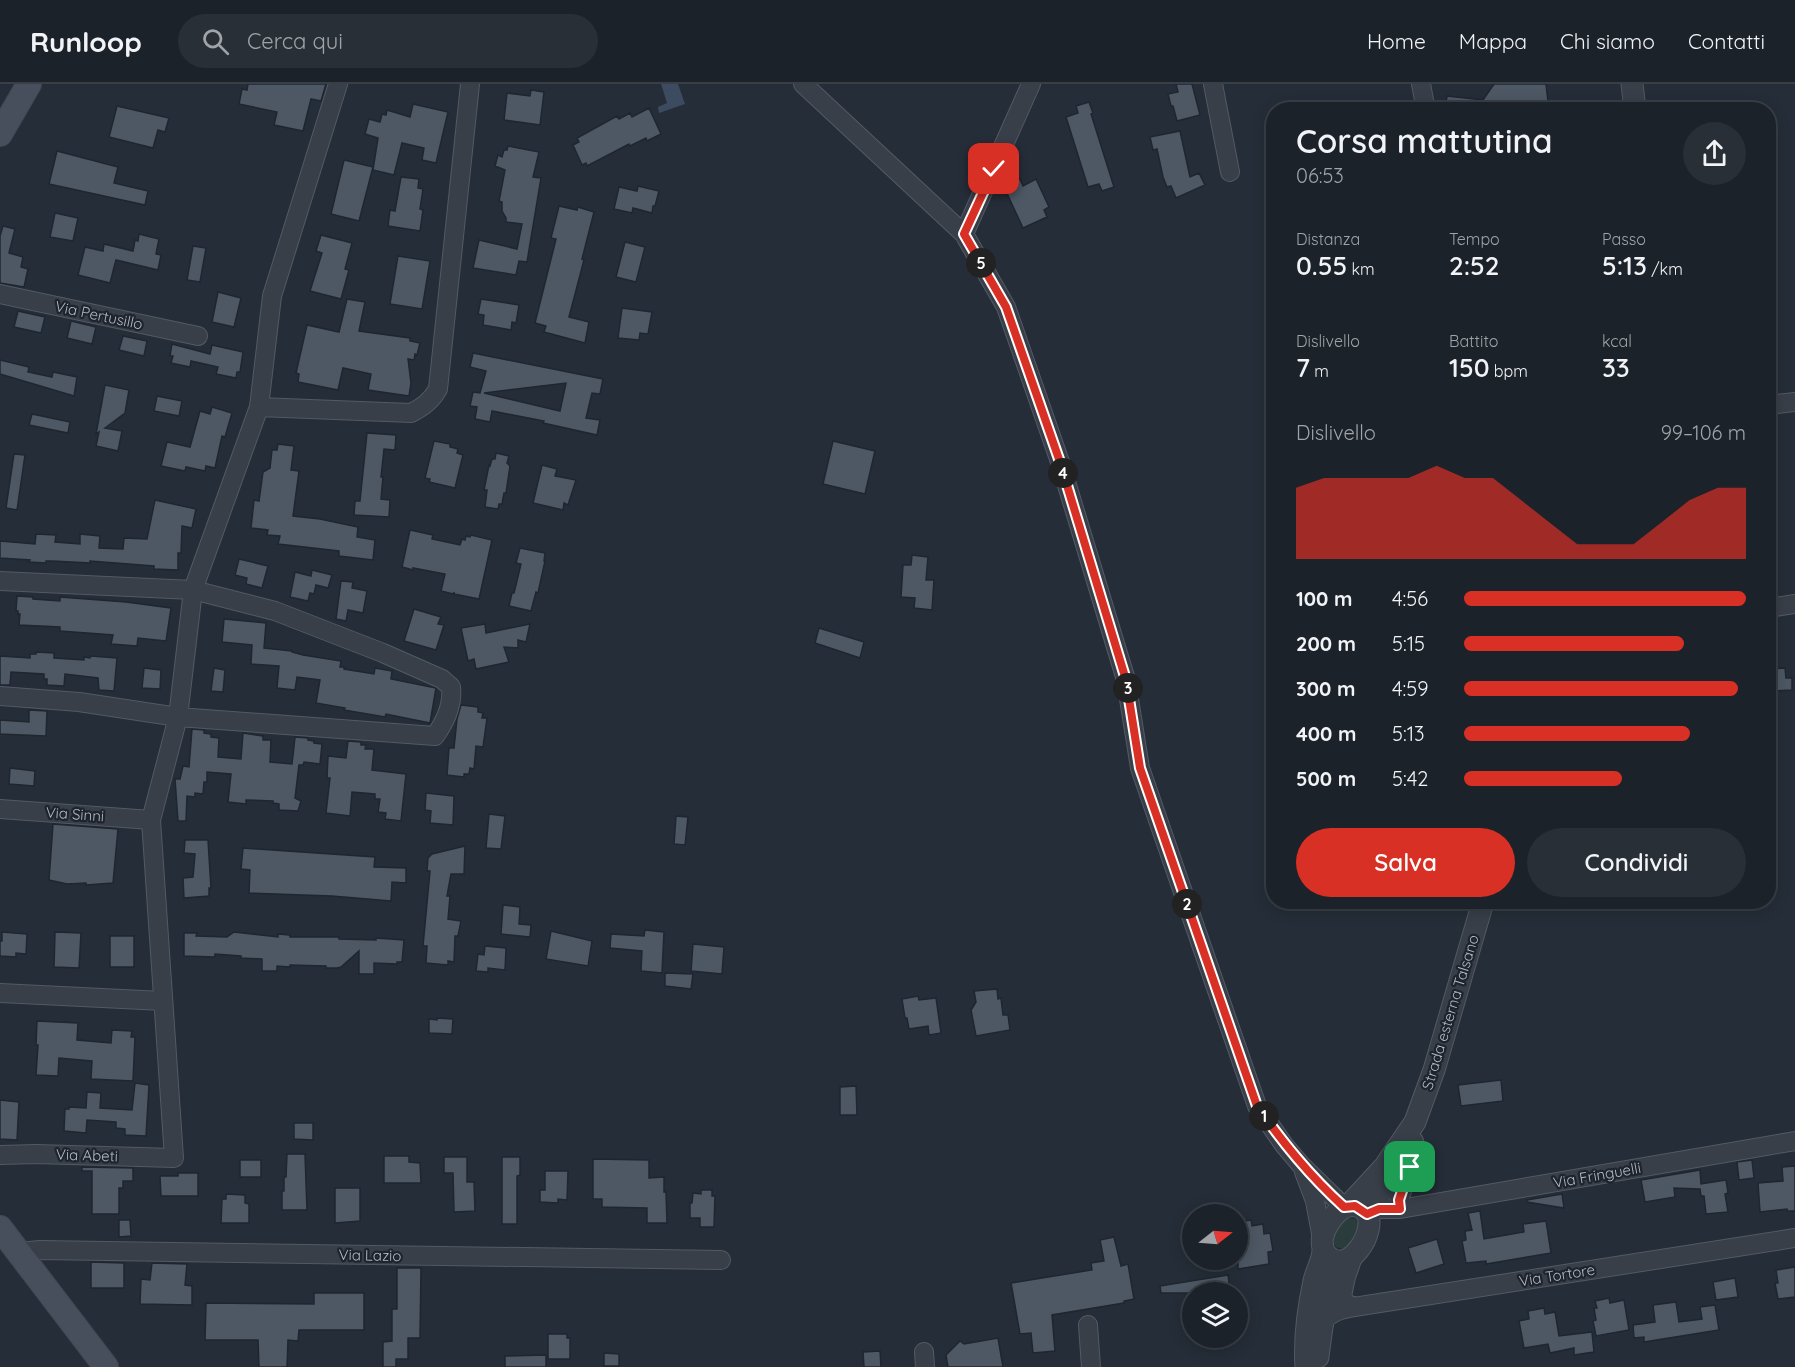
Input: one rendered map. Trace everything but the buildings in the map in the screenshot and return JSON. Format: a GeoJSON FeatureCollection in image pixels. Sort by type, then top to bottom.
{"type":"FeatureCollection","features":[{"type":"Feature","properties":{"kind":"main road"},"geometry":{"type":"LineString","coordinates":[[0,134],[30,84]]}},
{"type":"Feature","properties":{"kind":"main road"},"geometry":{"type":"LineString","coordinates":[[0,1228],[106,1367]]}},
{"type":"Feature","properties":{"kind":"street"},"geometry":{"type":"LineString","coordinates":[[0,993],[163,1002],[151,820],[178,717],[193,590],[259,407],[272,296],[338,84]]}},
{"type":"Feature","properties":{"kind":"street"},"geometry":{"type":"LineString","coordinates":[[259,407],[411,413],[432,399],[438,388],[470,84]]}},
{"type":"Feature","properties":{"kind":"street"},"geometry":{"type":"LineString","coordinates":[[803,84],[964,234],[1006,307],[1060,462],[1126,680],[1140,768],[1257,1106],[1301,1165],[1359,1213]]}},
{"type":"Feature","properties":{"kind":"street"},"geometry":{"type":"LineString","coordinates":[[964,234],[1031,84]]}},
{"type":"Feature","properties":{"kind":"street"},"geometry":{"type":"LineString","coordinates":[[1213,84],[1230,172]]}},
{"type":"Feature","properties":{"kind":"street"},"geometry":{"type":"LineString","coordinates":[[1632,84],[1634,102]]}},
{"type":"Feature","properties":{"kind":"street","name":"Via Pertusillo"},"geometry":{"type":"LineString","coordinates":[[0,294],[198,336]]}},
{"type":"Feature","properties":{"kind":"street"},"geometry":{"type":"LineString","coordinates":[[1776,404],[1795,402]]}},
{"type":"Feature","properties":{"kind":"street"},"geometry":{"type":"LineString","coordinates":[[0,581],[193,590],[275,611],[383,653],[442,679],[451,687],[452,696],[442,726],[435,736],[178,717],[79,702],[0,696]]}},
{"type":"Feature","properties":{"kind":"street"},"geometry":{"type":"LineString","coordinates":[[1776,607],[1795,604]]}},
{"type":"Feature","properties":{"kind":"street","name":"Via Sinni"},"geometry":{"type":"LineString","coordinates":[[0,809],[151,820]]}},
{"type":"Feature","properties":{"kind":"street","name":"Strada esterna Talsano"},"geometry":{"type":"LineString","coordinates":[[1359,1213],[1385,1166],[1415,1131],[1481,909]]}},
{"type":"Feature","properties":{"kind":"street","name":"Via Abeti"},"geometry":{"type":"LineString","coordinates":[[0,1155],[174,1158],[163,1002]]}},
{"type":"Feature","properties":{"kind":"street"},"geometry":{"type":"LineString","coordinates":[[1306,1367],[1308,1319],[1322,1244],[1339,1210],[1359,1213],[1380,1220],[1400,1209],[1399,1200],[1410,1167],[1415,1131]]}},
{"type":"Feature","properties":{"kind":"street","name":"Via Fringuelli"},"geometry":{"type":"LineString","coordinates":[[1400,1209],[1795,1141]]}},
{"type":"Feature","properties":{"kind":"street"},"geometry":{"type":"LineString","coordinates":[[1301,1165],[1315,1202],[1322,1244],[1331,1259],[1347,1259]]}},
{"type":"Feature","properties":{"kind":"street"},"geometry":{"type":"LineString","coordinates":[[1354,1307],[1346,1303],[1342,1296],[1347,1259],[1359,1213]]}},
{"type":"Feature","properties":{"kind":"street","name":"Via Tortore"},"geometry":{"type":"LineString","coordinates":[[1323,1321],[1340,1310],[1354,1307],[1795,1238]]}},
{"type":"Feature","properties":{"kind":"street","name":"Via Lazio"},"geometry":{"type":"LineString","coordinates":[[19,1252],[40,1250],[721,1260]]}},
{"type":"Feature","properties":{"kind":"street"},"geometry":{"type":"LineString","coordinates":[[1317,1367],[1323,1321],[1334,1275],[1347,1259]]}},
{"type":"Feature","properties":{"kind":"street"},"geometry":{"type":"LineString","coordinates":[[1088,1325],[1091,1367]]}},
{"type":"Feature","properties":{"kind":"shaded area"},"geometry":{"type":"Polygon","coordinates":[[[1345,1218],[1355,1219],[1359,1224],[1359,1230],[1347,1248],[1339,1248],[1335,1246],[1334,1238],[1345,1218]]]}},
{"type":"Feature","properties":{"kind":"water"},"geometry":{"type":"Polygon","coordinates":[[[661,84],[678,84],[685,104],[659,113],[658,107],[667,103],[661,84]]]}},
{"type":"Feature","properties":{"kind":"route"},"geometry":{"type":"LineString","coordinates":[[994,169],[964,234],[1006,307],[1060,462],[1126,680],[1140,768],[1257,1106],[1301,1165],[1344,1207],[1355,1206],[1367,1214],[1379,1209],[1400,1209],[1399,1200],[1410,1167]]}}]}
